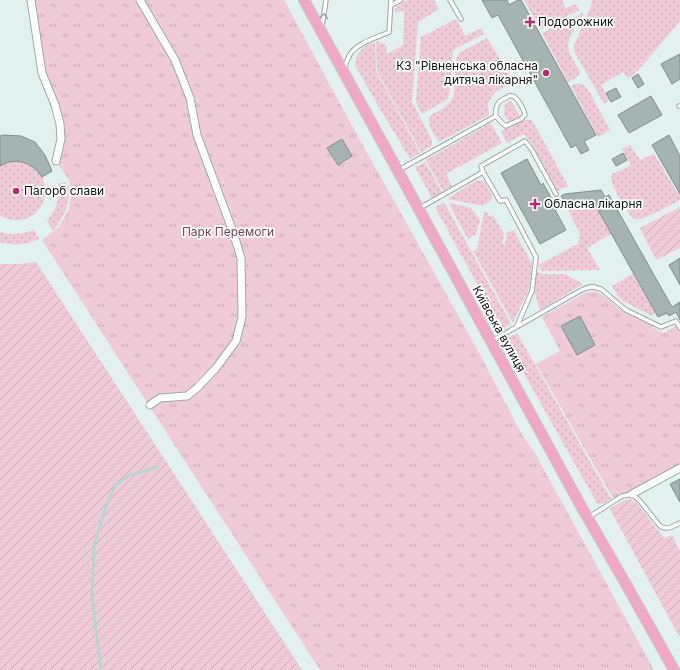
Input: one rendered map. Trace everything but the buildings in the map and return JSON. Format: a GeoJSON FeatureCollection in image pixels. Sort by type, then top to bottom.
{"type":"FeatureCollection","features":[{"type":"Feature","properties":{"kind":"main road","name":"Київська вулиця"},"geometry":{"type":"LineString","coordinates":[[304,0],[588,518],[674,670]]}},
{"type":"Feature","properties":{"kind":"street"},"geometry":{"type":"LineString","coordinates":[[31,0],[42,73],[55,105],[60,124],[61,139],[56,161]]}},
{"type":"Feature","properties":{"kind":"street"},"geometry":{"type":"LineString","coordinates":[[140,0],[175,60],[190,98],[197,135],[233,232],[241,258],[242,317],[236,341],[216,368],[187,396],[160,398],[150,405]]}},
{"type":"Feature","properties":{"kind":"street"},"geometry":{"type":"LineString","coordinates":[[632,494],[680,468]]}},
{"type":"Feature","properties":{"kind":"lane"},"geometry":{"type":"LineString","coordinates":[[322,32],[326,0]]}},
{"type":"Feature","properties":{"kind":"lane"},"geometry":{"type":"LineString","coordinates":[[343,71],[349,56],[357,47],[389,32],[391,0]]}},
{"type":"Feature","properties":{"kind":"lane"},"geometry":{"type":"LineString","coordinates":[[391,5],[401,0]]}},
{"type":"Feature","properties":{"kind":"lane"},"geometry":{"type":"LineString","coordinates":[[450,0],[461,19]]}},
{"type":"Feature","properties":{"kind":"lane"},"geometry":{"type":"LineString","coordinates":[[511,95],[516,98],[525,114],[521,119],[506,126],[496,116],[497,104],[501,100],[511,95]]}},
{"type":"Feature","properties":{"kind":"lane"},"geometry":{"type":"LineString","coordinates":[[398,171],[496,116]]}},
{"type":"Feature","properties":{"kind":"lane"},"geometry":{"type":"LineString","coordinates":[[517,326],[532,291],[536,257],[506,200],[500,201],[481,166],[525,141],[532,150],[556,194]]}},
{"type":"Feature","properties":{"kind":"lane"},"geometry":{"type":"LineString","coordinates":[[419,209],[483,172]]}},
{"type":"Feature","properties":{"kind":"lane"},"geometry":{"type":"LineString","coordinates":[[491,341],[576,292],[594,287],[601,289],[626,310],[661,327],[676,321],[680,328]]}},
{"type":"Feature","properties":{"kind":"lane"},"geometry":{"type":"LineString","coordinates":[[524,322],[526,327]]}},
{"type":"Feature","properties":{"kind":"lane"},"geometry":{"type":"LineString","coordinates":[[588,518],[622,496],[632,494],[640,501],[662,528],[666,529],[680,523]]}},
{"type":"Feature","properties":{"kind":"green space","name":"Парк Перемоги"},"geometry":{"type":"Polygon","coordinates":[[[31,0],[284,0],[361,142],[482,358],[520,431],[536,455],[654,670],[320,670],[42,240],[59,227],[69,209],[71,193],[70,181],[56,161],[60,124],[42,73],[31,0]]]}},
{"type":"Feature","properties":{"kind":"green space"},"geometry":{"type":"Polygon","coordinates":[[[407,0],[434,0],[439,9],[418,22],[412,102],[432,140],[432,146],[421,152],[377,71],[376,41],[385,44],[388,54],[403,45],[404,10],[395,13],[395,8],[407,0]]]}},
{"type":"Feature","properties":{"kind":"green space"},"geometry":{"type":"Polygon","coordinates":[[[524,0],[562,0],[566,8],[576,4],[579,10],[540,29],[524,0]]]}},
{"type":"Feature","properties":{"kind":"green space"},"geometry":{"type":"Polygon","coordinates":[[[592,0],[680,0],[680,21],[642,66],[628,78],[623,72],[601,85],[609,100],[604,104],[575,53],[574,45],[591,6],[592,0]]]}},
{"type":"Feature","properties":{"kind":"green space"},"geometry":{"type":"Polygon","coordinates":[[[583,13],[570,37],[568,46],[571,56],[580,73],[576,78],[568,82],[542,33],[583,13]]]}},
{"type":"Feature","properties":{"kind":"green space"},"geometry":{"type":"Polygon","coordinates":[[[456,19],[465,36],[482,28],[484,34],[453,51],[448,99],[422,114],[416,102],[421,37],[456,19]]]}},
{"type":"Feature","properties":{"kind":"green space"},"geometry":{"type":"Polygon","coordinates":[[[487,38],[500,59],[495,65],[500,71],[508,73],[513,82],[495,92],[488,103],[489,115],[439,142],[431,129],[429,118],[450,102],[454,95],[456,59],[459,53],[487,38]]]}},
{"type":"Feature","properties":{"kind":"green space"},"geometry":{"type":"Polygon","coordinates":[[[375,42],[376,71],[420,153],[410,159],[355,65],[356,57],[362,49],[375,42]]]}},
{"type":"Feature","properties":{"kind":"green space"},"geometry":{"type":"Polygon","coordinates":[[[579,83],[584,85],[589,91],[610,130],[598,137],[571,86],[579,83]]]}},
{"type":"Feature","properties":{"kind":"green space"},"geometry":{"type":"Polygon","coordinates":[[[511,101],[520,116],[509,122],[504,114],[505,104],[511,101]]]}},
{"type":"Feature","properties":{"kind":"green space"},"geometry":{"type":"Polygon","coordinates":[[[525,120],[532,120],[568,186],[557,191],[531,142],[524,134],[507,143],[501,131],[525,120]]]}},
{"type":"Feature","properties":{"kind":"green space"},"geometry":{"type":"Polygon","coordinates":[[[491,123],[502,143],[446,174],[452,186],[443,191],[426,160],[491,123]]]}},
{"type":"Feature","properties":{"kind":"green space"},"geometry":{"type":"Polygon","coordinates":[[[630,145],[640,160],[654,154],[677,192],[680,190],[680,200],[653,214],[638,219],[630,215],[615,190],[611,180],[612,174],[631,166],[622,149],[630,145]]]}},
{"type":"Feature","properties":{"kind":"green space"},"geometry":{"type":"Polygon","coordinates":[[[18,161],[26,163],[38,171],[44,181],[45,192],[43,203],[37,212],[27,218],[15,220],[0,216],[0,166],[8,162],[18,161]]]}},
{"type":"Feature","properties":{"kind":"green space"},"geometry":{"type":"Polygon","coordinates":[[[425,162],[442,192],[432,198],[415,167],[425,162]]]}},
{"type":"Feature","properties":{"kind":"green space"},"geometry":{"type":"Polygon","coordinates":[[[477,180],[483,181],[486,184],[492,196],[488,203],[483,206],[447,199],[477,180]]]}},
{"type":"Feature","properties":{"kind":"green space"},"geometry":{"type":"Polygon","coordinates":[[[65,182],[69,188],[68,203],[62,218],[53,231],[47,221],[57,204],[58,184],[65,182]]]}},
{"type":"Feature","properties":{"kind":"green space"},"geometry":{"type":"Polygon","coordinates":[[[444,202],[511,324],[504,328],[501,327],[436,209],[437,206],[444,202]]]}},
{"type":"Feature","properties":{"kind":"green space"},"geometry":{"type":"Polygon","coordinates":[[[451,203],[471,208],[480,220],[476,234],[468,239],[449,204],[451,203]]]}},
{"type":"Feature","properties":{"kind":"green space"},"geometry":{"type":"Polygon","coordinates":[[[594,203],[611,234],[587,248],[600,270],[542,271],[538,265],[578,244],[580,234],[567,208],[594,203]]]}},
{"type":"Feature","properties":{"kind":"green space"},"geometry":{"type":"Polygon","coordinates":[[[680,207],[680,248],[656,260],[640,228],[680,207]]]}},
{"type":"Feature","properties":{"kind":"green space"},"geometry":{"type":"Polygon","coordinates":[[[486,211],[490,217],[493,215],[504,234],[502,244],[505,245],[506,233],[513,230],[532,263],[529,289],[513,323],[473,251],[477,250],[484,212],[486,211]]]}},
{"type":"Feature","properties":{"kind":"green space"},"geometry":{"type":"Polygon","coordinates":[[[34,230],[39,239],[34,241],[25,244],[0,242],[0,232],[17,234],[34,230]]]}},
{"type":"Feature","properties":{"kind":"green space"},"geometry":{"type":"Polygon","coordinates":[[[36,262],[302,670],[0,670],[0,264],[36,262]]]}},
{"type":"Feature","properties":{"kind":"green space"},"geometry":{"type":"Polygon","coordinates":[[[537,272],[542,274],[565,274],[583,284],[540,310],[534,291],[537,272]]]}},
{"type":"Feature","properties":{"kind":"green space"},"geometry":{"type":"Polygon","coordinates":[[[633,274],[655,313],[652,316],[623,301],[612,286],[633,274]]]}},
{"type":"Feature","properties":{"kind":"green space"},"geometry":{"type":"Polygon","coordinates":[[[594,291],[601,294],[621,310],[646,322],[657,330],[664,333],[677,325],[680,330],[680,466],[631,492],[613,498],[536,364],[560,351],[542,317],[585,293],[594,291]]]}},
{"type":"Feature","properties":{"kind":"green space"},"geometry":{"type":"Polygon","coordinates":[[[517,333],[611,499],[602,504],[597,503],[506,342],[507,338],[517,333]]]}},
{"type":"Feature","properties":{"kind":"green space"},"geometry":{"type":"Polygon","coordinates":[[[630,499],[637,503],[664,538],[672,535],[680,551],[680,638],[610,509],[624,500],[630,499]]]}},
{"type":"Feature","properties":{"kind":"waterway"},"geometry":{"type":"LineString","coordinates":[[101,670],[92,597],[94,546],[104,512],[115,485],[130,475],[158,467]]}},
{"type":"Feature","properties":{"kind":"place","name":"Подорожник"},"geometry":{"type":"Point","coordinates":[530,22]}},
{"type":"Feature","properties":{"kind":"place","name":"КЗ \"Рівненська обласна дитяча лікарня\""},"geometry":{"type":"Point","coordinates":[546,73]}},
{"type":"Feature","properties":{"kind":"place","name":"Пагорб слави"},"geometry":{"type":"Point","coordinates":[16,191]}},
{"type":"Feature","properties":{"kind":"place","name":"Обласна лікарня"},"geometry":{"type":"Point","coordinates":[535,204]}}]}
